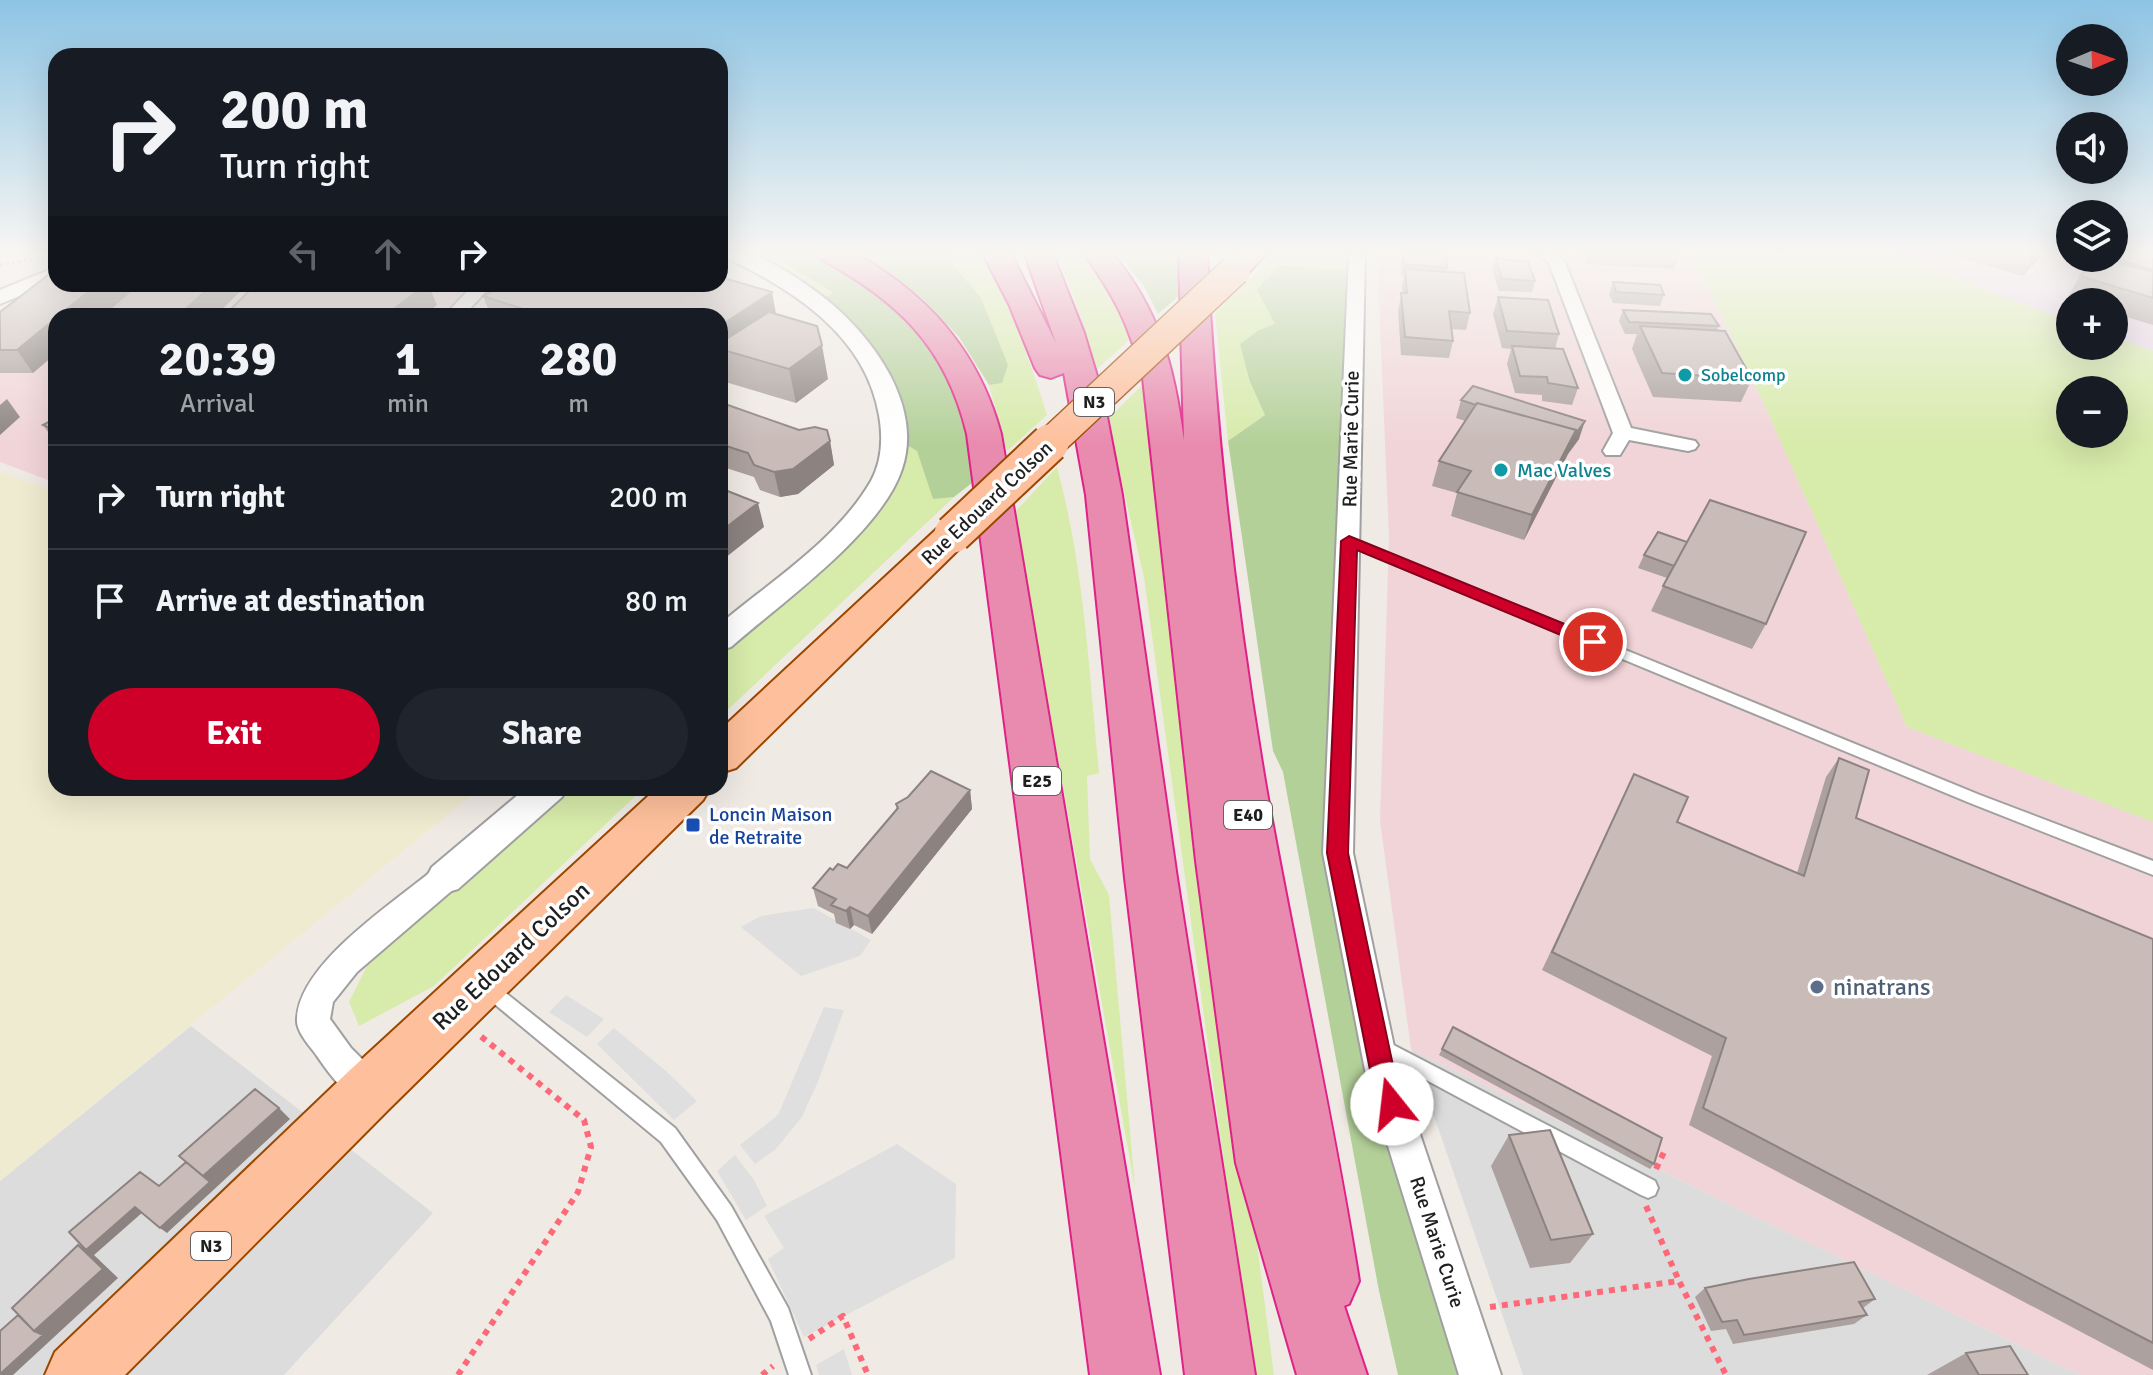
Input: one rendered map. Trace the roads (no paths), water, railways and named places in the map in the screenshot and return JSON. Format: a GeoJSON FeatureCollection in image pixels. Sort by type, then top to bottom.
{"type":"FeatureCollection","features":[{"type":"Feature","properties":{"kind":"highway","name":"E25"},"geometry":{"type":"LineString","coordinates":[[922,316],[948,348],[970,387],[984,434],[1125,1375]]}},
{"type":"Feature","properties":{"kind":"highway"},"geometry":{"type":"LineString","coordinates":[[1028,316],[1063,398],[1087,495],[1108,541]]}},
{"type":"Feature","properties":{"kind":"highway"},"geometry":{"type":"LineString","coordinates":[[1063,316],[1086,396],[1104,495],[1220,1375]]}},
{"type":"Feature","properties":{"kind":"highway"},"geometry":{"type":"LineString","coordinates":[[1141,316],[1159,378],[1221,861],[1267,1163],[1332,1375]]}},
{"type":"Feature","properties":{"kind":"highway","name":"E40"},"geometry":{"type":"LineString","coordinates":[[1211,316],[1195,368],[1220,612],[1254,862],[1310,1179],[1338,1375]]}},
{"type":"Feature","properties":{"kind":"main road","name":"Rue Edouard Colson"},"geometry":{"type":"LineString","coordinates":[[728,748],[953,534],[1170,316]]}},
{"type":"Feature","properties":{"kind":"main road","name":"Rue Edouard Colson"},"geometry":{"type":"LineString","coordinates":[[78,1375],[356,1103],[679,796]]}},
{"type":"Feature","properties":{"kind":"street"},"geometry":{"type":"LineString","coordinates":[[728,633],[858,519],[884,481],[895,446],[892,406],[880,374],[858,342],[832,316]]}},
{"type":"Feature","properties":{"kind":"street","name":"Rue Marie Curie"},"geometry":{"type":"LineString","coordinates":[[1355,316],[1338,853],[1383,1075],[1480,1375]]}},
{"type":"Feature","properties":{"kind":"street"},"geometry":{"type":"LineString","coordinates":[[1575,316],[1618,442],[1688,445]]}},
{"type":"Feature","properties":{"kind":"street"},"geometry":{"type":"LineString","coordinates":[[356,1103],[339,1059],[313,1022],[318,996],[346,962],[541,796]]}},
{"type":"Feature","properties":{"kind":"lane"},"geometry":{"type":"LineString","coordinates":[[1349,541],[1975,799],[2153,868]]}},
{"type":"Feature","properties":{"kind":"lane"},"geometry":{"type":"LineString","coordinates":[[467,998],[668,1135],[731,1226],[780,1316],[800,1375]]}},
{"type":"Feature","properties":{"kind":"lane"},"geometry":{"type":"LineString","coordinates":[[1376,1044],[1648,1188]]}},
{"type":"Feature","properties":{"kind":"place","name":"Sobelcomp"},"geometry":{"type":"Point","coordinates":[1685,375]}},
{"type":"Feature","properties":{"kind":"place","name":"Mac Valves"},"geometry":{"type":"Point","coordinates":[1501,470]}},
{"type":"Feature","properties":{"kind":"place","name":"Loncin Maison de Retraite"},"geometry":{"type":"Point","coordinates":[693,825]}},
{"type":"Feature","properties":{"kind":"place","name":"ninatrans"},"geometry":{"type":"Point","coordinates":[1817,987]}}]}
